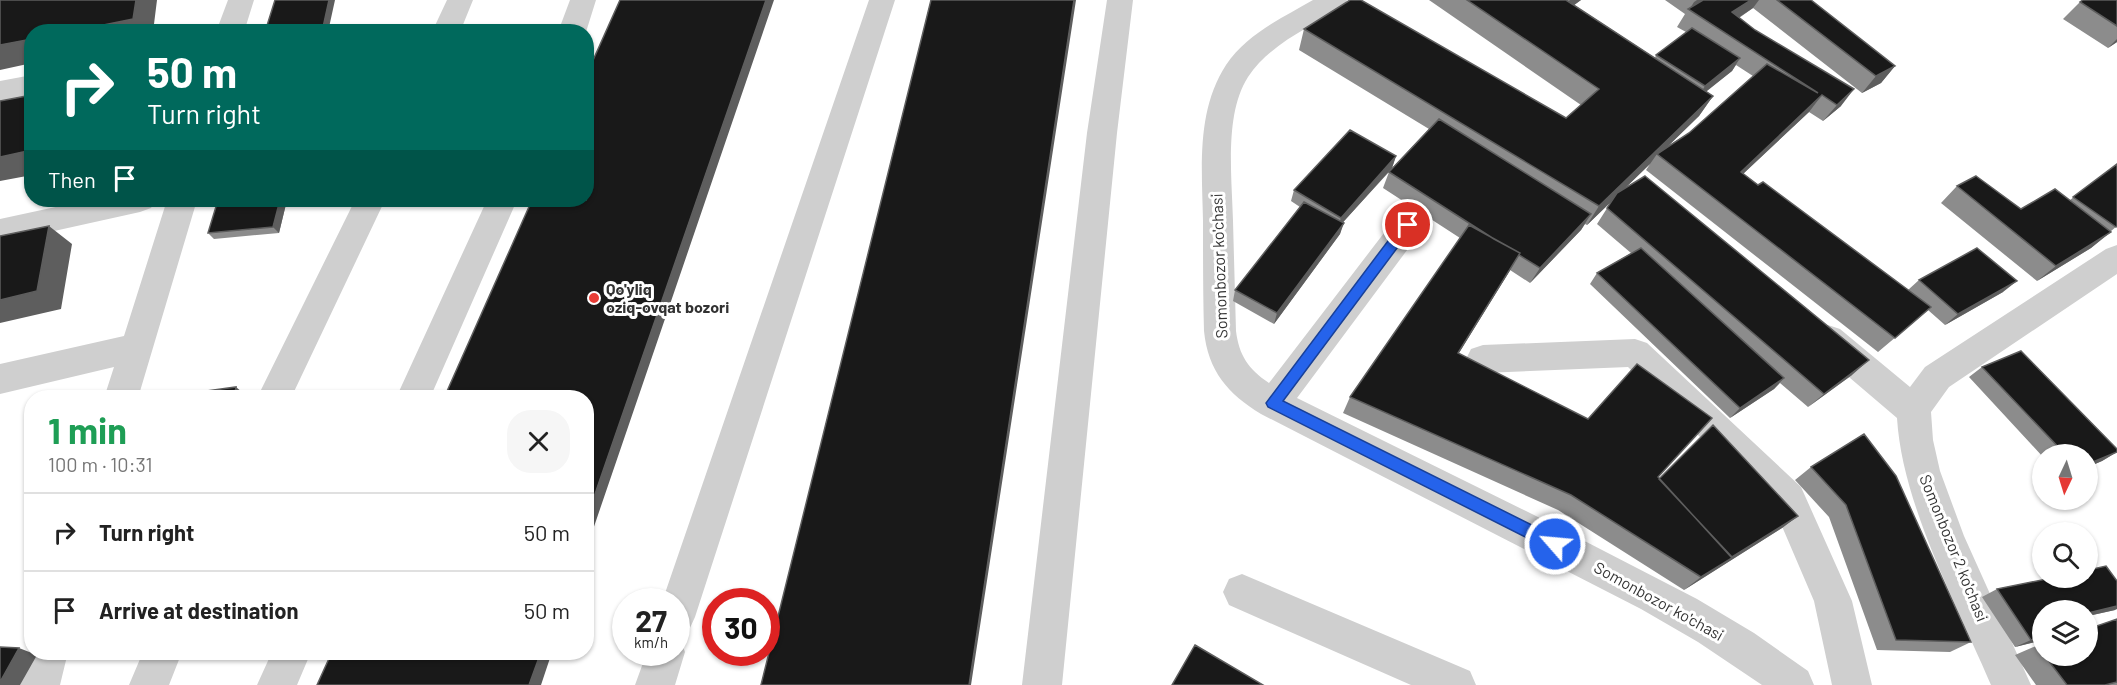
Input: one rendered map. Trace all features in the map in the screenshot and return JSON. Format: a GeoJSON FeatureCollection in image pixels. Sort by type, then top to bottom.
{"type":"FeatureCollection","features":[{"type":"Feature","properties":{"kind":"street"},"geometry":{"type":"LineString","coordinates":[[233,24],[241,0]]}},
{"type":"Feature","properties":{"kind":"street"},"geometry":{"type":"LineString","coordinates":[[450,24],[460,0]]}},
{"type":"Feature","properties":{"kind":"street"},"geometry":{"type":"LineString","coordinates":[[575,24],[583,0]]}},
{"type":"Feature","properties":{"kind":"street"},"geometry":{"type":"LineString","coordinates":[[686,588],[882,0]]}},
{"type":"Feature","properties":{"kind":"street"},"geometry":{"type":"LineString","coordinates":[[1042,685],[1101,145],[1120,0]]}},
{"type":"Feature","properties":{"kind":"street","name":"Somonbozor ko'chasi"},"geometry":{"type":"LineString","coordinates":[[1334,0],[1270,38],[1245,60],[1226,94],[1219,121],[1217,176],[1222,351],[1230,370],[1239,380],[1273,403],[1634,585],[1699,622],[1794,685]]}},
{"type":"Feature","properties":{"kind":"street"},"geometry":{"type":"LineString","coordinates":[[0,91],[24,86]]}},
{"type":"Feature","properties":{"kind":"street"},"geometry":{"type":"LineString","coordinates":[[0,231],[108,207]]}},
{"type":"Feature","properties":{"kind":"street"},"geometry":{"type":"LineString","coordinates":[[123,390],[134,348],[180,207]]}},
{"type":"Feature","properties":{"kind":"street"},"geometry":{"type":"LineString","coordinates":[[278,390],[367,207]]}},
{"type":"Feature","properties":{"kind":"street"},"geometry":{"type":"LineString","coordinates":[[416,390],[499,207]]}},
{"type":"Feature","properties":{"kind":"street"},"geometry":{"type":"LineString","coordinates":[[1273,403],[1408,225]]}},
{"type":"Feature","properties":{"kind":"street"},"geometry":{"type":"LineString","coordinates":[[1805,320],[1914,411],[1924,393],[1937,377],[2117,258]]}},
{"type":"Feature","properties":{"kind":"street"},"geometry":{"type":"LineString","coordinates":[[0,379],[134,348]]}},
{"type":"Feature","properties":{"kind":"street"},"geometry":{"type":"LineString","coordinates":[[1483,359],[1635,353],[1788,500],[1833,601],[1852,685]]}},
{"type":"Feature","properties":{"kind":"street","name":"Somonbozor 2 ko'chasi"},"geometry":{"type":"LineString","coordinates":[[1914,411],[1916,440],[1922,471],[1946,537],[2011,685]]}},
{"type":"Feature","properties":{"kind":"street"},"geometry":{"type":"LineString","coordinates":[[1242,592],[1456,685]]}},
{"type":"Feature","properties":{"kind":"street"},"geometry":{"type":"LineString","coordinates":[[40,685],[47,660]]}},
{"type":"Feature","properties":{"kind":"street"},"geometry":{"type":"LineString","coordinates":[[148,685],[159,660]]}},
{"type":"Feature","properties":{"kind":"street"},"geometry":{"type":"LineString","coordinates":[[277,685],[288,660]]}},
{"type":"Feature","properties":{"kind":"street"},"geometry":{"type":"LineString","coordinates":[[656,685],[662,666]]}},
{"type":"Feature","properties":{"kind":"building"},"geometry":{"type":"Polygon","coordinates":[[[0,0],[136,0],[133,19],[108,24],[24,24],[24,40],[0,45],[0,0]]]}},
{"type":"Feature","properties":{"kind":"building"},"geometry":{"type":"Polygon","coordinates":[[[275,0],[329,0],[324,24],[268,24],[275,0]]]}},
{"type":"Feature","properties":{"kind":"building"},"geometry":{"type":"Polygon","coordinates":[[[620,0],[766,0],[594,497],[594,390],[448,390],[529,207],[594,207],[594,58],[620,0]]]}},
{"type":"Feature","properties":{"kind":"building"},"geometry":{"type":"Polygon","coordinates":[[[931,0],[1074,0],[969,685],[761,685],[766,666],[780,666],[780,608],[931,0]]]}},
{"type":"Feature","properties":{"kind":"building"},"geometry":{"type":"Polygon","coordinates":[[[1350,0],[1361,0],[1566,118],[1599,89],[1467,0],[1566,0],[1713,96],[1599,206],[1304,29],[1350,0]]]}},
{"type":"Feature","properties":{"kind":"building"},"geometry":{"type":"Polygon","coordinates":[[[1703,0],[1751,0],[1732,12],[1755,30],[1854,89],[1837,105],[1822,95],[1741,172],[1758,185],[1763,182],[1931,307],[1895,338],[1657,154],[1689,133],[1767,64],[1818,93],[1688,9],[1703,0]]]}},
{"type":"Feature","properties":{"kind":"building"},"geometry":{"type":"Polygon","coordinates":[[[1777,0],[1811,0],[1895,66],[1876,76],[1777,0]]]}},
{"type":"Feature","properties":{"kind":"building"},"geometry":{"type":"Polygon","coordinates":[[[2083,0],[2117,0],[2117,26],[2080,2],[2083,0]]]}},
{"type":"Feature","properties":{"kind":"building"},"geometry":{"type":"Polygon","coordinates":[[[1692,28],[1740,58],[1705,86],[1656,55],[1692,28]]]}},
{"type":"Feature","properties":{"kind":"building"},"geometry":{"type":"Polygon","coordinates":[[[24,96],[24,152],[0,157],[0,101],[24,96]]]}},
{"type":"Feature","properties":{"kind":"building"},"geometry":{"type":"Polygon","coordinates":[[[1439,119],[1591,214],[1540,268],[1519,255],[1520,253],[1389,172],[1439,119]]]}},
{"type":"Feature","properties":{"kind":"building"},"geometry":{"type":"Polygon","coordinates":[[[1350,130],[1396,156],[1341,218],[1294,190],[1350,130]]]}},
{"type":"Feature","properties":{"kind":"building"},"geometry":{"type":"Polygon","coordinates":[[[2117,164],[2117,226],[2116,227],[2073,197],[2117,164]]]}},
{"type":"Feature","properties":{"kind":"building"},"geometry":{"type":"Polygon","coordinates":[[[1645,176],[1869,360],[1824,394],[1607,208],[1617,193],[1645,176]]]}},
{"type":"Feature","properties":{"kind":"building"},"geometry":{"type":"Polygon","coordinates":[[[1976,176],[2021,209],[2055,189],[2111,232],[2056,266],[1957,186],[1976,176]]]}},
{"type":"Feature","properties":{"kind":"building"},"geometry":{"type":"Polygon","coordinates":[[[1304,202],[1344,223],[1277,313],[1235,290],[1304,202]]]}},
{"type":"Feature","properties":{"kind":"building"},"geometry":{"type":"Polygon","coordinates":[[[216,207],[278,207],[273,227],[208,233],[216,207]]]}},
{"type":"Feature","properties":{"kind":"building"},"geometry":{"type":"Polygon","coordinates":[[[1469,225],[1520,253],[1458,353],[1588,419],[1637,364],[1712,418],[1658,477],[1732,558],[1701,577],[1571,495],[1350,397],[1469,225]]]}},
{"type":"Feature","properties":{"kind":"building"},"geometry":{"type":"Polygon","coordinates":[[[49,226],[37,291],[0,300],[0,236],[49,226]]]}},
{"type":"Feature","properties":{"kind":"building"},"geometry":{"type":"Polygon","coordinates":[[[1641,248],[1784,378],[1740,408],[1597,273],[1641,248]]]}},
{"type":"Feature","properties":{"kind":"building"},"geometry":{"type":"Polygon","coordinates":[[[1977,248],[2017,281],[1958,314],[1919,280],[1977,248]]]}},
{"type":"Feature","properties":{"kind":"building"},"geometry":{"type":"Polygon","coordinates":[[[2021,351],[2117,449],[2117,452],[2098,460],[2098,444],[2055,444],[1982,367],[2021,351]]]}},
{"type":"Feature","properties":{"kind":"building"},"geometry":{"type":"Polygon","coordinates":[[[236,387],[235,390],[214,390],[236,387]]]}},
{"type":"Feature","properties":{"kind":"building"},"geometry":{"type":"Polygon","coordinates":[[[1713,425],[1798,516],[1732,557],[1659,479],[1713,425]]]}},
{"type":"Feature","properties":{"kind":"building"},"geometry":{"type":"Polygon","coordinates":[[[1864,434],[1896,476],[1971,642],[1896,640],[1846,505],[1811,467],[1864,434]]]}},
{"type":"Feature","properties":{"kind":"building"},"geometry":{"type":"Polygon","coordinates":[[[2106,566],[2117,581],[2117,606],[2098,611],[2098,600],[2032,600],[2031,640],[1997,589],[2032,582],[2032,588],[2098,588],[2098,568],[2106,566]]]}},
{"type":"Feature","properties":{"kind":"building"},"geometry":{"type":"Polygon","coordinates":[[[2117,619],[2117,682],[2105,685],[2067,685],[2053,666],[2098,666],[2098,626],[2117,619]]]}},
{"type":"Feature","properties":{"kind":"building"},"geometry":{"type":"Polygon","coordinates":[[[1195,645],[1263,685],[1172,685],[1195,645]]]}},
{"type":"Feature","properties":{"kind":"building"},"geometry":{"type":"Polygon","coordinates":[[[0,647],[19,648],[0,682],[0,647]]]}},
{"type":"Feature","properties":{"kind":"building"},"geometry":{"type":"Polygon","coordinates":[[[328,660],[538,660],[529,685],[317,685],[328,660]]]}},
{"type":"Feature","properties":{"kind":"place","name":"Qo'yliq oziq-ovqat bozori"},"geometry":{"type":"Point","coordinates":[594,298]}},
{"type":"Feature","properties":{"kind":"route"},"geometry":{"type":"LineString","coordinates":[[1408,225],[1273,403],[1555,544]]}}]}
